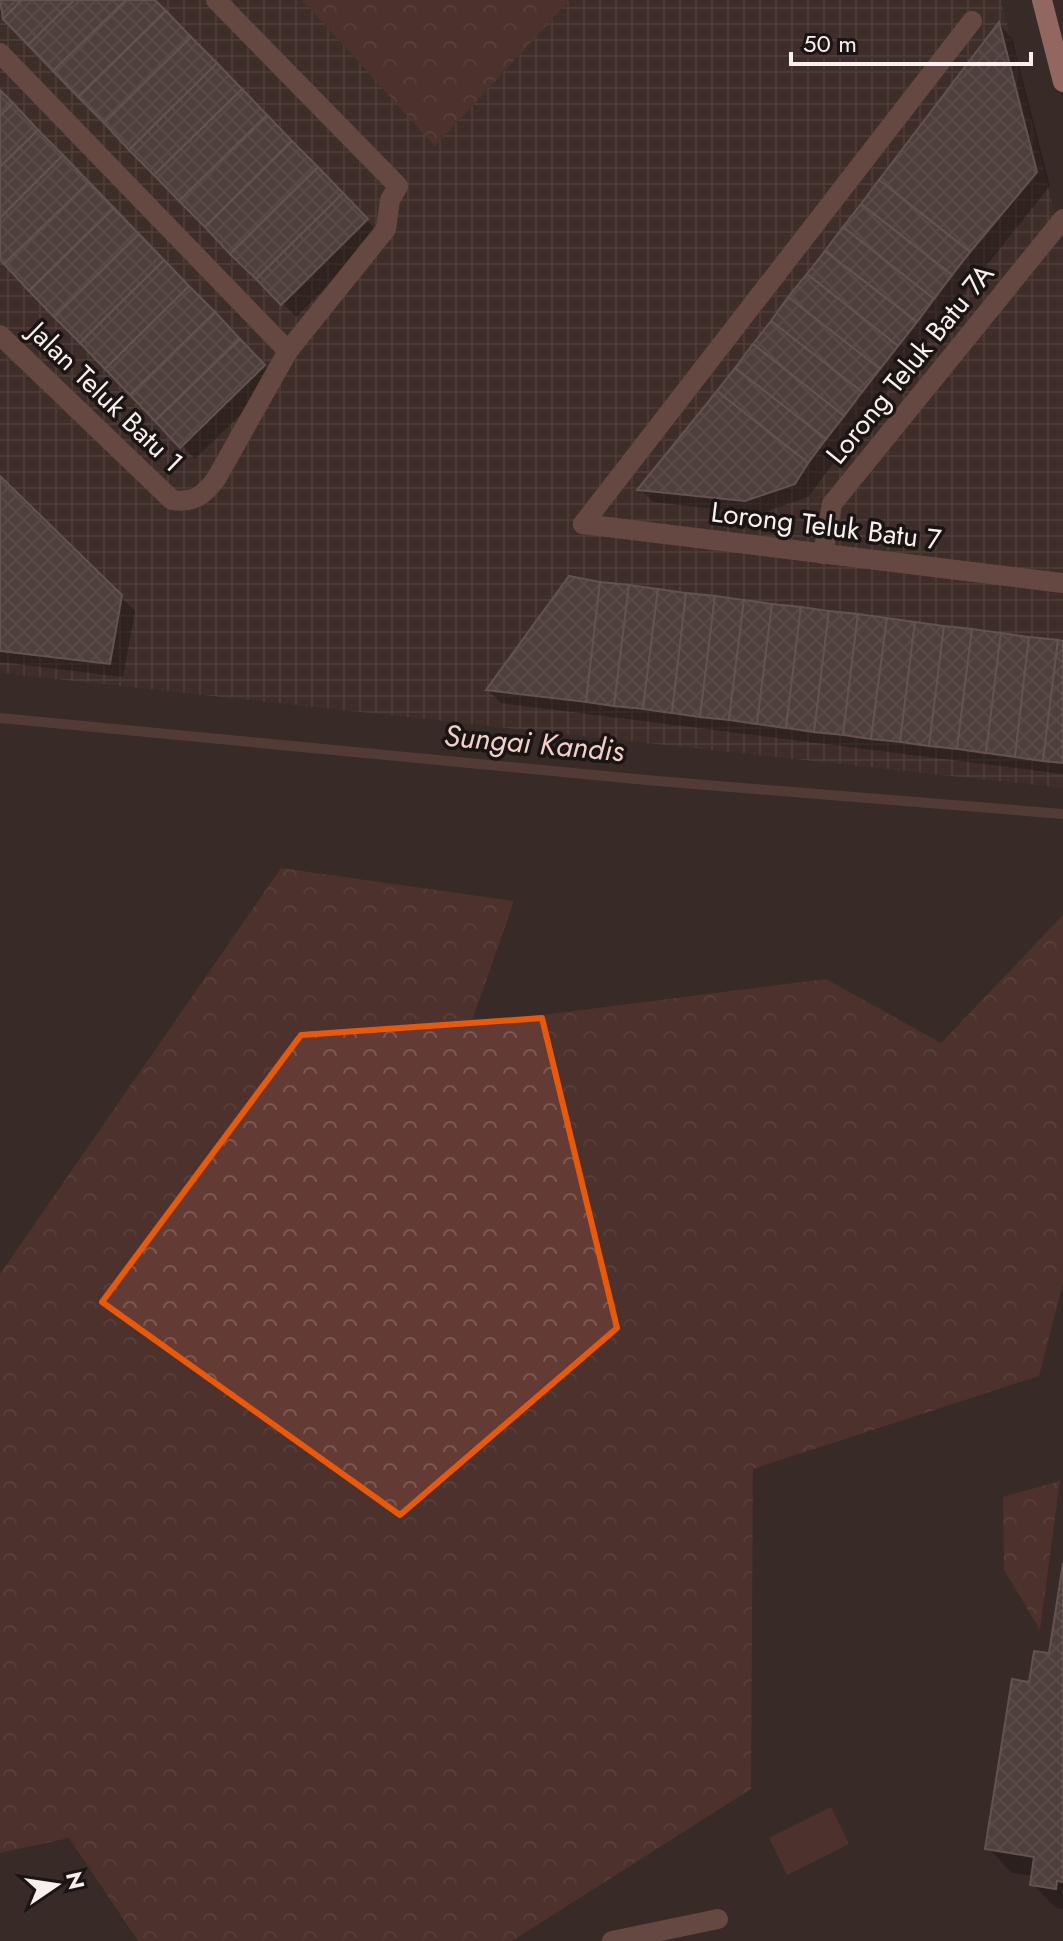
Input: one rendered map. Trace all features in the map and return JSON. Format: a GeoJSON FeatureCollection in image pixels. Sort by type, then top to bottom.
{"type":"FeatureCollection","features":[{"type":"Feature","properties":{"kind":"main road"},"geometry":{"type":"LineString","coordinates":[[1042,0],[1058,38],[1063,82]]}},
{"type":"Feature","properties":{"kind":"street"},"geometry":{"type":"LineString","coordinates":[[0,53],[288,351],[386,229],[390,200],[398,186],[220,1]]}},
{"type":"Feature","properties":{"kind":"street","name":"Lorong Teluk Batu 7"},"geometry":{"type":"LineString","coordinates":[[972,21],[583,524],[1063,583]]}},
{"type":"Feature","properties":{"kind":"street","name":"Lorong Teluk Batu 7A"},"geometry":{"type":"LineString","coordinates":[[823,554],[832,504],[1063,219]]}},
{"type":"Feature","properties":{"kind":"street","name":"Jalan Teluk Batu 1"},"geometry":{"type":"LineString","coordinates":[[0,335],[172,500],[190,503],[211,486],[288,351]]}},
{"type":"Feature","properties":{"kind":"street"},"geometry":{"type":"LineString","coordinates":[[612,1941],[718,1919]]}},
{"type":"Feature","properties":{"kind":"highlighted area"},"geometry":{"type":"Polygon","coordinates":[[[542,1018],[617,1328],[400,1515],[102,1302],[301,1035],[542,1018]]]}},
{"type":"Feature","properties":{"kind":"shaded area"},"geometry":{"type":"Polygon","coordinates":[[[0,0],[1001,0],[1063,246],[1063,788],[0,673],[0,0]]]}},
{"type":"Feature","properties":{"kind":"green space"},"geometry":{"type":"Polygon","coordinates":[[[302,0],[570,0],[435,146],[302,0]]]}},
{"type":"Feature","properties":{"kind":"green space"},"geometry":{"type":"Polygon","coordinates":[[[281,868],[514,901],[471,1024],[826,979],[941,1043],[1063,915],[1063,1284],[1039,1376],[753,1469],[751,1789],[512,1941],[138,1941],[69,1838],[0,1853],[0,1274],[281,868]]]}},
{"type":"Feature","properties":{"kind":"green space"},"geometry":{"type":"Polygon","coordinates":[[[1060,1481],[1040,1630],[1004,1570],[1003,1497],[1060,1481]]]}},
{"type":"Feature","properties":{"kind":"green space"},"geometry":{"type":"Polygon","coordinates":[[[831,1807],[849,1844],[787,1875],[769,1838],[831,1807]]]}},
{"type":"Feature","properties":{"kind":"building"},"geometry":{"type":"Polygon","coordinates":[[[0,0],[22,0],[3,19],[0,0]]]}},
{"type":"Feature","properties":{"kind":"building"},"geometry":{"type":"Polygon","coordinates":[[[22,0],[74,0],[28,45],[3,19],[22,0]]]}},
{"type":"Feature","properties":{"kind":"building"},"geometry":{"type":"Polygon","coordinates":[[[74,0],[126,0],[53,71],[28,45],[74,0]]]}},
{"type":"Feature","properties":{"kind":"building"},"geometry":{"type":"Polygon","coordinates":[[[126,0],[155,0],[166,11],[78,97],[53,71],[126,0]]]}},
{"type":"Feature","properties":{"kind":"building"},"geometry":{"type":"Polygon","coordinates":[[[166,11],[191,37],[104,123],[78,97],[166,11]]]}},
{"type":"Feature","properties":{"kind":"building"},"geometry":{"type":"Polygon","coordinates":[[[999,22],[1037,172],[970,252],[879,180],[999,22]]]}},
{"type":"Feature","properties":{"kind":"building"},"geometry":{"type":"Polygon","coordinates":[[[191,37],[217,63],[129,150],[104,123],[191,37]]]}},
{"type":"Feature","properties":{"kind":"building"},"geometry":{"type":"Polygon","coordinates":[[[217,63],[242,89],[154,175],[129,150],[217,63]]]}},
{"type":"Feature","properties":{"kind":"building"},"geometry":{"type":"Polygon","coordinates":[[[242,89],[267,115],[179,201],[154,175],[242,89]]]}},
{"type":"Feature","properties":{"kind":"building"},"geometry":{"type":"Polygon","coordinates":[[[0,90],[13,103],[0,116],[0,90]]]}},
{"type":"Feature","properties":{"kind":"building"},"geometry":{"type":"Polygon","coordinates":[[[13,103],[38,130],[0,167],[0,116],[13,103]]]}},
{"type":"Feature","properties":{"kind":"building"},"geometry":{"type":"Polygon","coordinates":[[[267,115],[292,141],[205,227],[179,201],[267,115]]]}},
{"type":"Feature","properties":{"kind":"building"},"geometry":{"type":"Polygon","coordinates":[[[38,130],[63,155],[0,218],[0,167],[38,130]]]}},
{"type":"Feature","properties":{"kind":"building"},"geometry":{"type":"Polygon","coordinates":[[[292,141],[318,167],[230,254],[205,227],[292,141]]]}},
{"type":"Feature","properties":{"kind":"building"},"geometry":{"type":"Polygon","coordinates":[[[63,155],[89,182],[4,264],[0,260],[0,218],[63,155]]]}},
{"type":"Feature","properties":{"kind":"building"},"geometry":{"type":"Polygon","coordinates":[[[318,167],[343,193],[256,279],[230,254],[318,167]]]}},
{"type":"Feature","properties":{"kind":"building"},"geometry":{"type":"Polygon","coordinates":[[[879,180],[970,252],[952,275],[861,204],[879,180]]]}},
{"type":"Feature","properties":{"kind":"building"},"geometry":{"type":"Polygon","coordinates":[[[89,182],[114,208],[29,291],[4,264],[89,182]]]}},
{"type":"Feature","properties":{"kind":"building"},"geometry":{"type":"Polygon","coordinates":[[[343,193],[368,219],[281,305],[256,279],[343,193]]]}},
{"type":"Feature","properties":{"kind":"building"},"geometry":{"type":"Polygon","coordinates":[[[861,204],[952,275],[934,299],[843,227],[861,204]]]}},
{"type":"Feature","properties":{"kind":"building"},"geometry":{"type":"Polygon","coordinates":[[[114,208],[139,234],[54,317],[29,291],[114,208]]]}},
{"type":"Feature","properties":{"kind":"building"},"geometry":{"type":"Polygon","coordinates":[[[843,227],[934,299],[917,322],[825,251],[843,227]]]}},
{"type":"Feature","properties":{"kind":"building"},"geometry":{"type":"Polygon","coordinates":[[[139,234],[164,260],[80,343],[54,317],[139,234]]]}},
{"type":"Feature","properties":{"kind":"building"},"geometry":{"type":"Polygon","coordinates":[[[825,251],[917,322],[898,346],[807,274],[825,251]]]}},
{"type":"Feature","properties":{"kind":"building"},"geometry":{"type":"Polygon","coordinates":[[[164,260],[189,286],[105,369],[80,343],[164,260]]]}},
{"type":"Feature","properties":{"kind":"building"},"geometry":{"type":"Polygon","coordinates":[[[807,274],[898,346],[880,369],[788,297],[807,274]]]}},
{"type":"Feature","properties":{"kind":"building"},"geometry":{"type":"Polygon","coordinates":[[[189,286],[215,312],[130,395],[105,369],[189,286]]]}},
{"type":"Feature","properties":{"kind":"building"},"geometry":{"type":"Polygon","coordinates":[[[788,297],[880,369],[862,392],[771,321],[788,297]]]}},
{"type":"Feature","properties":{"kind":"building"},"geometry":{"type":"Polygon","coordinates":[[[215,312],[240,339],[155,421],[130,395],[215,312]]]}},
{"type":"Feature","properties":{"kind":"building"},"geometry":{"type":"Polygon","coordinates":[[[771,321],[862,392],[844,416],[753,344],[771,321]]]}},
{"type":"Feature","properties":{"kind":"building"},"geometry":{"type":"Polygon","coordinates":[[[240,339],[265,365],[180,448],[155,421],[240,339]]]}},
{"type":"Feature","properties":{"kind":"building"},"geometry":{"type":"Polygon","coordinates":[[[753,344],[844,416],[826,439],[735,368],[753,344]]]}},
{"type":"Feature","properties":{"kind":"building"},"geometry":{"type":"Polygon","coordinates":[[[735,368],[826,439],[808,463],[717,391],[735,368]]]}},
{"type":"Feature","properties":{"kind":"building"},"geometry":{"type":"Polygon","coordinates":[[[717,391],[808,463],[795,484],[745,501],[637,490],[717,391]]]}},
{"type":"Feature","properties":{"kind":"building"},"geometry":{"type":"Polygon","coordinates":[[[0,476],[122,595],[110,664],[0,651],[0,476]]]}},
{"type":"Feature","properties":{"kind":"building"},"geometry":{"type":"Polygon","coordinates":[[[569,576],[600,582],[586,702],[486,690],[569,576]]]}},
{"type":"Feature","properties":{"kind":"building"},"geometry":{"type":"Polygon","coordinates":[[[600,582],[629,585],[614,706],[586,702],[600,582]]]}},
{"type":"Feature","properties":{"kind":"building"},"geometry":{"type":"Polygon","coordinates":[[[629,585],[658,589],[643,709],[614,706],[629,585]]]}},
{"type":"Feature","properties":{"kind":"building"},"geometry":{"type":"Polygon","coordinates":[[[658,589],[686,593],[672,713],[643,709],[658,589]]]}},
{"type":"Feature","properties":{"kind":"building"},"geometry":{"type":"Polygon","coordinates":[[[686,593],[715,596],[700,717],[672,713],[686,593]]]}},
{"type":"Feature","properties":{"kind":"building"},"geometry":{"type":"Polygon","coordinates":[[[715,596],[744,600],[729,720],[700,717],[715,596]]]}},
{"type":"Feature","properties":{"kind":"building"},"geometry":{"type":"Polygon","coordinates":[[[744,600],[772,604],[757,724],[729,720],[744,600]]]}},
{"type":"Feature","properties":{"kind":"building"},"geometry":{"type":"Polygon","coordinates":[[[772,604],[801,607],[786,728],[757,724],[772,604]]]}},
{"type":"Feature","properties":{"kind":"building"},"geometry":{"type":"Polygon","coordinates":[[[801,607],[829,611],[814,732],[786,728],[801,607]]]}},
{"type":"Feature","properties":{"kind":"building"},"geometry":{"type":"Polygon","coordinates":[[[829,611],[858,614],[843,735],[814,732],[829,611]]]}},
{"type":"Feature","properties":{"kind":"building"},"geometry":{"type":"Polygon","coordinates":[[[858,614],[887,618],[871,739],[843,735],[858,614]]]}},
{"type":"Feature","properties":{"kind":"building"},"geometry":{"type":"Polygon","coordinates":[[[887,618],[915,622],[900,742],[871,739],[887,618]]]}},
{"type":"Feature","properties":{"kind":"building"},"geometry":{"type":"Polygon","coordinates":[[[915,622],[944,626],[929,746],[900,742],[915,622]]]}},
{"type":"Feature","properties":{"kind":"building"},"geometry":{"type":"Polygon","coordinates":[[[944,626],[972,629],[957,749],[929,746],[944,626]]]}},
{"type":"Feature","properties":{"kind":"building"},"geometry":{"type":"Polygon","coordinates":[[[972,629],[1001,633],[986,753],[957,749],[972,629]]]}},
{"type":"Feature","properties":{"kind":"building"},"geometry":{"type":"Polygon","coordinates":[[[1001,633],[1029,637],[1015,757],[986,753],[1001,633]]]}},
{"type":"Feature","properties":{"kind":"building"},"geometry":{"type":"Polygon","coordinates":[[[1029,637],[1058,640],[1043,761],[1015,757],[1029,637]]]}},
{"type":"Feature","properties":{"kind":"building"},"geometry":{"type":"Polygon","coordinates":[[[1058,640],[1063,641],[1063,763],[1043,761],[1058,640]]]}},
{"type":"Feature","properties":{"kind":"building"},"geometry":{"type":"Polygon","coordinates":[[[1063,1563],[1063,1882],[1057,1881],[1056,1889],[1030,1885],[1034,1857],[985,1849],[1012,1679],[1029,1682],[1034,1651],[1049,1653],[1063,1563]]]}},
{"type":"Feature","properties":{"kind":"waterway","name":"Sungai Kandis"},"geometry":{"type":"LineString","coordinates":[[0,718],[657,781],[1063,814]]}}]}
